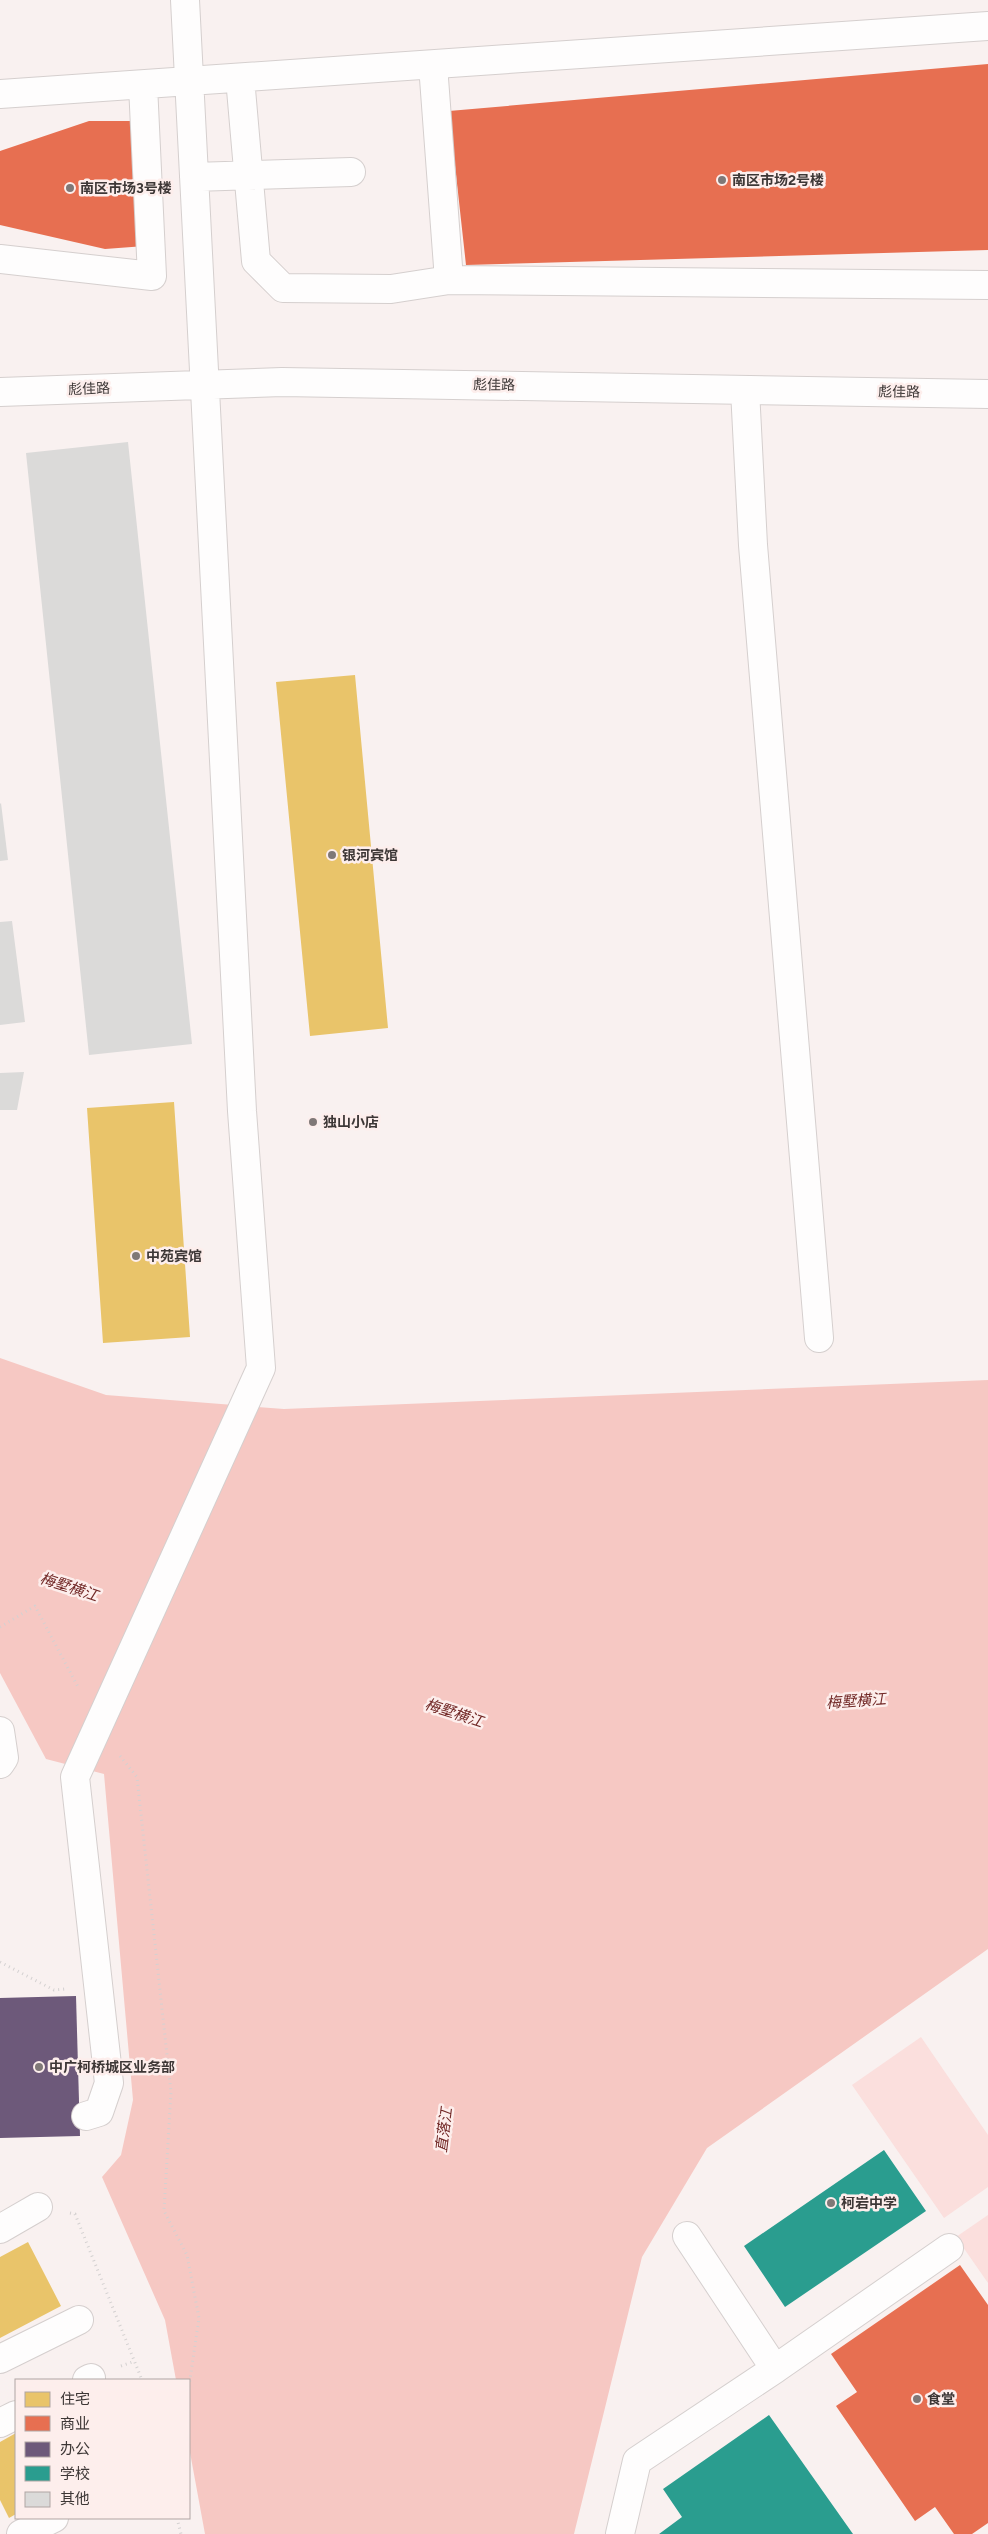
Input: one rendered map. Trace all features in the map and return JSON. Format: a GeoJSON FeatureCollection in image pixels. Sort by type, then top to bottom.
{"type":"FeatureCollection","features":[{"type":"Feature","properties":{"kind":"street"},"geometry":{"type":"LineString","coordinates":[[86,2116],[99,2112],[109,2083],[74,1777],[261,1368],[242,1111],[203,385],[186,0]]}},
{"type":"Feature","properties":{"kind":"street"},"geometry":{"type":"LineString","coordinates":[[0,94],[988,26]]}},
{"type":"Feature","properties":{"kind":"street"},"geometry":{"type":"LineString","coordinates":[[433,65],[449,280]]}},
{"type":"Feature","properties":{"kind":"street"},"geometry":{"type":"LineString","coordinates":[[240,78],[256,261],[283,288],[391,289],[449,280],[988,285]]}},
{"type":"Feature","properties":{"kind":"street"},"geometry":{"type":"LineString","coordinates":[[0,259],[152,276],[143,85]]}},
{"type":"Feature","properties":{"kind":"street"},"geometry":{"type":"LineString","coordinates":[[194,177],[249,177],[351,172]]}},
{"type":"Feature","properties":{"kind":"street","name":"彪佳路"},"geometry":{"type":"LineString","coordinates":[[0,392],[282,382],[988,394]]}},
{"type":"Feature","properties":{"kind":"street"},"geometry":{"type":"LineString","coordinates":[[745,390],[753,544],[819,1338]]}},
{"type":"Feature","properties":{"kind":"street"},"geometry":{"type":"LineString","coordinates":[[0,1731],[4,1758],[0,1764]]}},
{"type":"Feature","properties":{"kind":"street"},"geometry":{"type":"LineString","coordinates":[[0,2229],[38,2207]]}},
{"type":"Feature","properties":{"kind":"street"},"geometry":{"type":"LineString","coordinates":[[687,2236],[775,2370]]}},
{"type":"Feature","properties":{"kind":"street"},"geometry":{"type":"LineString","coordinates":[[620,2534],[638,2461],[775,2370],[950,2248]]}},
{"type":"Feature","properties":{"kind":"street"},"geometry":{"type":"LineString","coordinates":[[0,2359],[78,2320]]}},
{"type":"Feature","properties":{"kind":"street"},"geometry":{"type":"LineString","coordinates":[[0,2423],[15,2416]]}},
{"type":"Feature","properties":{"kind":"street"},"geometry":{"type":"LineString","coordinates":[[21,2534],[52,2519]]}},
{"type":"Feature","properties":{"kind":"path"},"geometry":{"type":"LineString","coordinates":[[0,1627],[35,1606],[81,1692]]}},
{"type":"Feature","properties":{"kind":"path"},"geometry":{"type":"LineString","coordinates":[[115,1751],[137,1777],[171,2092],[164,2211],[187,2255],[199,2318],[190,2379]]}},
{"type":"Feature","properties":{"kind":"path"},"geometry":{"type":"LineString","coordinates":[[0,1962],[54,1990],[98,1987]]}},
{"type":"Feature","properties":{"kind":"path"},"geometry":{"type":"LineString","coordinates":[[38,2207],[75,2214],[142,2379]]}},
{"type":"Feature","properties":{"kind":"path"},"geometry":{"type":"LineString","coordinates":[[177,2519],[180,2534]]}},
{"type":"Feature","properties":{"kind":"shaded area"},"geometry":{"type":"Polygon","coordinates":[[[921,2037],[988,2135],[988,2187],[944,2218],[852,2085],[921,2037]]]}},
{"type":"Feature","properties":{"kind":"shaded area"},"geometry":{"type":"Polygon","coordinates":[[[988,2215],[988,2283],[956,2237],[988,2215]]]}},
{"type":"Feature","properties":{"kind":"water"},"geometry":{"type":"Polygon","coordinates":[[[0,1358],[106,1395],[284,1409],[988,1380],[988,1949],[707,2148],[642,2257],[574,2534],[205,2534],[190,2452],[190,2379],[176,2379],[165,2320],[102,2177],[121,2155],[133,2100],[104,1774],[46,1759],[0,1673],[0,1358]]]}},
{"type":"Feature","properties":{"kind":"building: 住宅","name":"银河宾馆"},"geometry":{"type":"Polygon","coordinates":[[[355,675],[388,1028],[310,1036],[276,682],[355,675]]]}},
{"type":"Feature","properties":{"kind":"building: 住宅"},"geometry":{"type":"Polygon","coordinates":[[[174,1102],[190,1337],[103,1343],[87,1108],[174,1102]]]}},
{"type":"Feature","properties":{"kind":"building: 住宅"},"geometry":{"type":"Polygon","coordinates":[[[28,2242],[61,2306],[0,2338],[0,2257],[28,2242]]]}},
{"type":"Feature","properties":{"kind":"building: 住宅"},"geometry":{"type":"Polygon","coordinates":[[[15,2434],[15,2515],[9,2518],[0,2500],[0,2442],[15,2434]]]}},
{"type":"Feature","properties":{"kind":"building: 商业","name":"南区市场2号楼"},"geometry":{"type":"Polygon","coordinates":[[[988,64],[988,250],[466,265],[449,111],[988,64]]]}},
{"type":"Feature","properties":{"kind":"building: 商业","name":"南区市场3号楼"},"geometry":{"type":"Polygon","coordinates":[[[89,121],[133,121],[145,246],[105,249],[0,225],[0,151],[89,121]]]}},
{"type":"Feature","properties":{"kind":"building: 商业","name":"食堂"},"geometry":{"type":"Polygon","coordinates":[[[960,2265],[988,2305],[988,2523],[972,2534],[954,2534],[935,2507],[915,2521],[836,2406],[857,2392],[831,2354],[960,2265]]]}},
{"type":"Feature","properties":{"kind":"building: 办公","name":"中广柯桥城区业务部"},"geometry":{"type":"Polygon","coordinates":[[[76,1996],[80,2136],[0,2138],[0,1998],[76,1996]]]}},
{"type":"Feature","properties":{"kind":"building: 学校"},"geometry":{"type":"Polygon","coordinates":[[[884,2150],[926,2211],[785,2307],[744,2246],[884,2150]]]}},
{"type":"Feature","properties":{"kind":"building: 学校"},"geometry":{"type":"Polygon","coordinates":[[[769,2415],[853,2534],[659,2534],[682,2517],[663,2489],[769,2415]]]}},
{"type":"Feature","properties":{"kind":"building: 其他"},"geometry":{"type":"Polygon","coordinates":[[[128,442],[192,1044],[89,1055],[26,453],[128,442]]]}},
{"type":"Feature","properties":{"kind":"building: 其他"},"geometry":{"type":"Polygon","coordinates":[[[0,804],[8,860],[0,861],[0,804]]]}},
{"type":"Feature","properties":{"kind":"building: 其他"},"geometry":{"type":"Polygon","coordinates":[[[12,921],[25,1022],[0,1025],[0,922],[12,921]]]}},
{"type":"Feature","properties":{"kind":"building: 其他"},"geometry":{"type":"Polygon","coordinates":[[[24,1072],[17,1110],[0,1110],[0,1073],[24,1072]]]}},
{"type":"Feature","properties":{"kind":"place","name":"南区市场2号楼"},"geometry":{"type":"Point","coordinates":[722,180]}},
{"type":"Feature","properties":{"kind":"place","name":"南区市场3号楼"},"geometry":{"type":"Point","coordinates":[70,188]}},
{"type":"Feature","properties":{"kind":"place","name":"银河宾馆"},"geometry":{"type":"Point","coordinates":[332,855]}},
{"type":"Feature","properties":{"kind":"place","name":"独山小店"},"geometry":{"type":"Point","coordinates":[313,1122]}},
{"type":"Feature","properties":{"kind":"place","name":"中苑宾馆"},"geometry":{"type":"Point","coordinates":[136,1256]}},
{"type":"Feature","properties":{"kind":"place","name":"中广柯桥城区业务部"},"geometry":{"type":"Point","coordinates":[39,2067]}},
{"type":"Feature","properties":{"kind":"place","name":"柯岩中学"},"geometry":{"type":"Point","coordinates":[831,2203]}},
{"type":"Feature","properties":{"kind":"place","name":"食堂"},"geometry":{"type":"Point","coordinates":[917,2399]}},
{"type":"Feature","properties":{"kind":"water label","name":"梅墅横江"},"geometry":{"type":"Point","coordinates":[69,1587]}},
{"type":"Feature","properties":{"kind":"water label","name":"梅墅横江"},"geometry":{"type":"Point","coordinates":[856,1701]}},
{"type":"Feature","properties":{"kind":"water label","name":"梅墅横江"},"geometry":{"type":"Point","coordinates":[454,1713]}},
{"type":"Feature","properties":{"kind":"water label","name":"直落江"},"geometry":{"type":"Point","coordinates":[444,2130]}}]}
